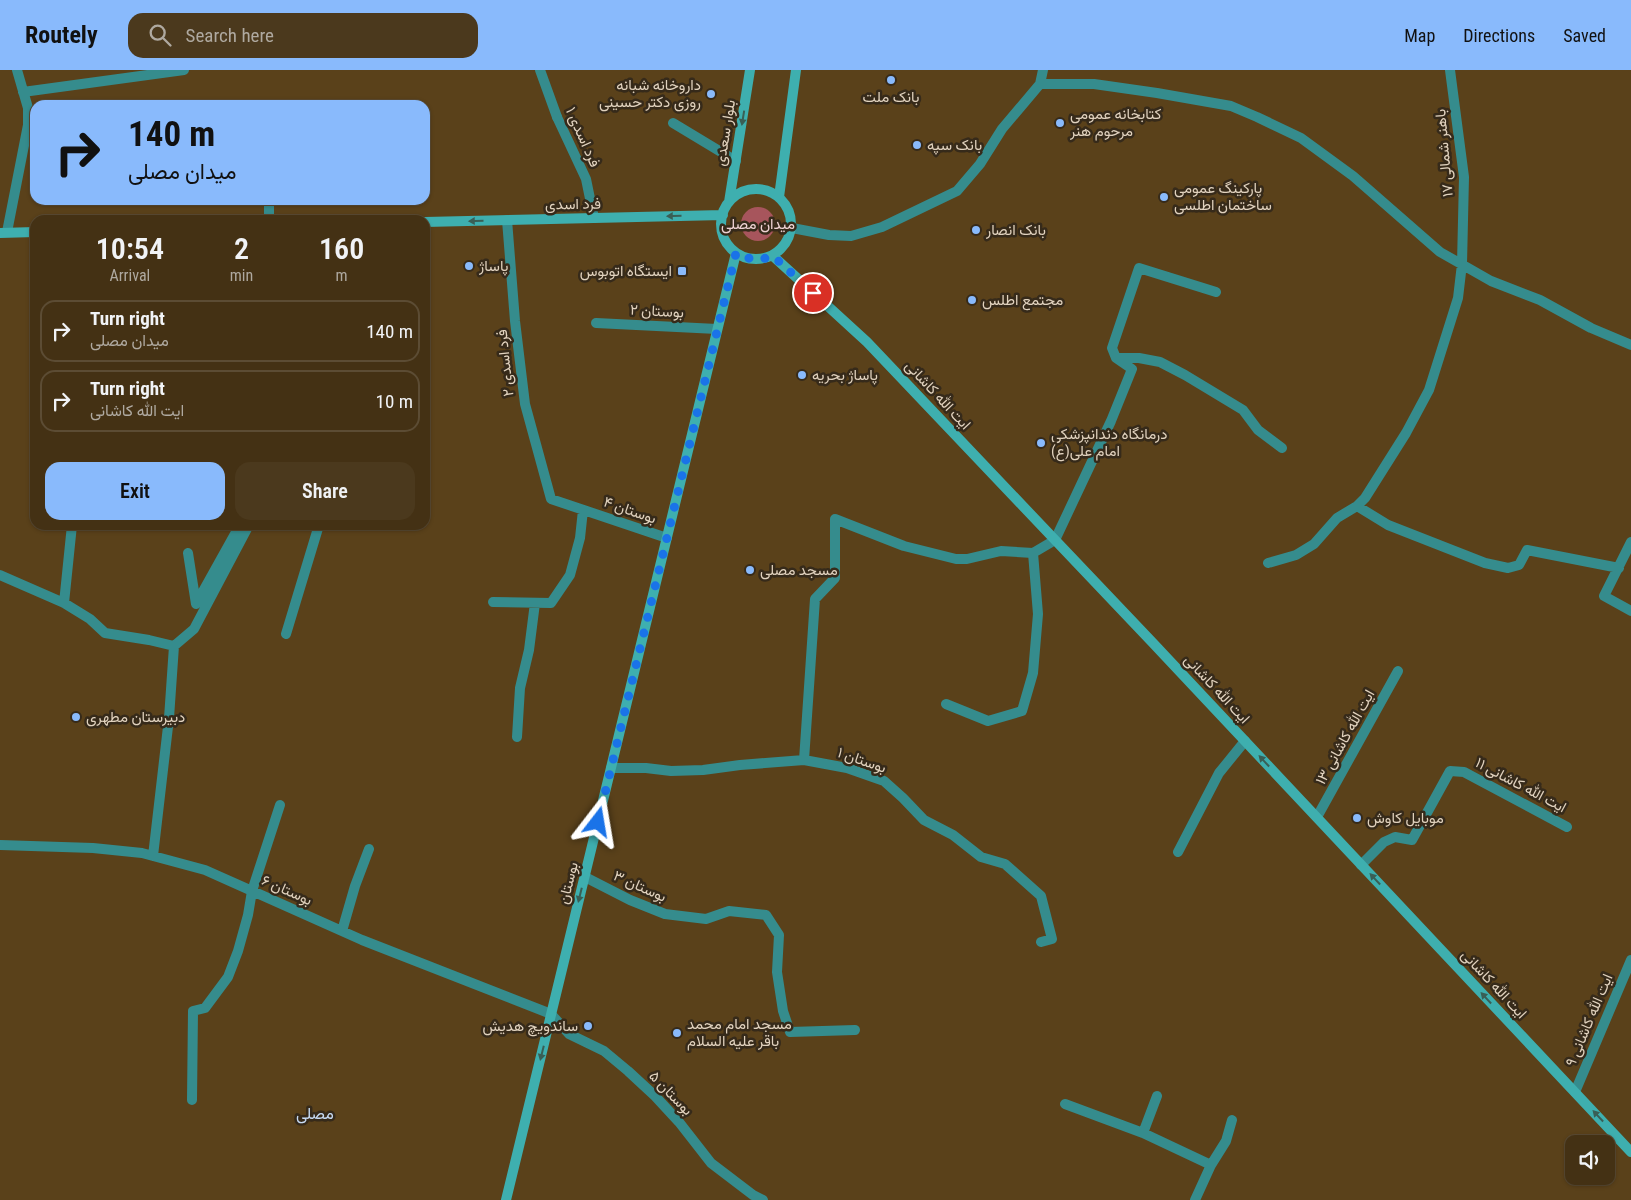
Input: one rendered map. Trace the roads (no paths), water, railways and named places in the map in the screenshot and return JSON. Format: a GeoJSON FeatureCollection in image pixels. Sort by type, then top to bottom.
{"type":"FeatureCollection","features":[{"type":"Feature","properties":{"kind":"main road","name":"بلوار سعدی"},"geometry":{"type":"LineString","coordinates":[[729,202],[750,70]]}},
{"type":"Feature","properties":{"kind":"main road"},"geometry":{"type":"LineString","coordinates":[[779,197],[796,70]]}},
{"type":"Feature","properties":{"kind":"main road"},"geometry":{"type":"LineString","coordinates":[[759,189],[779,197],[786,205],[791,216],[792,228],[789,239],[782,248],[773,256],[750,259],[736,253],[728,246],[721,226],[722,215],[729,202],[738,194],[748,190],[759,189]]}},
{"type":"Feature","properties":{"kind":"main road","name":"فرد اسدی"},"geometry":{"type":"LineString","coordinates":[[430,222],[722,215]]}},
{"type":"Feature","properties":{"kind":"main road"},"geometry":{"type":"LineString","coordinates":[[3,232],[30,232]]}},
{"type":"Feature","properties":{"kind":"main road","name":"بوستان"},"geometry":{"type":"LineString","coordinates":[[506,1200],[736,253]]}},
{"type":"Feature","properties":{"kind":"main road","name":"ایت الله کاشانی"},"geometry":{"type":"LineString","coordinates":[[773,256],[867,342],[1631,1152]]}},
{"type":"Feature","properties":{"kind":"street"},"geometry":{"type":"LineString","coordinates":[[3,232],[28,125],[28,108],[18,70]]}},
{"type":"Feature","properties":{"kind":"street"},"geometry":{"type":"LineString","coordinates":[[23,92],[184,70]]}},
{"type":"Feature","properties":{"kind":"street","name":"فرد اسدی ۱"},"geometry":{"type":"LineString","coordinates":[[540,70],[557,117],[586,180],[594,218]]}},
{"type":"Feature","properties":{"kind":"street"},"geometry":{"type":"LineString","coordinates":[[792,228],[829,235],[851,236],[882,227],[957,192],[980,164],[1002,128],[1040,84],[1043,70]]}},
{"type":"Feature","properties":{"kind":"street","name":"باهنر شمالی ۱۷"},"geometry":{"type":"LineString","coordinates":[[1357,506],[1365,498],[1406,433],[1429,390],[1458,298],[1462,264],[1464,178],[1450,70]]}},
{"type":"Feature","properties":{"kind":"street"},"geometry":{"type":"LineString","coordinates":[[1040,84],[1094,84],[1156,93],[1231,106],[1257,117],[1301,138],[1352,176],[1440,252],[1491,280],[1540,300],[1591,328],[1631,345]]}},
{"type":"Feature","properties":{"kind":"street"},"geometry":{"type":"LineString","coordinates":[[673,123],[736,162]]}},
{"type":"Feature","properties":{"kind":"street","name":"فرد اسدی ۲"},"geometry":{"type":"LineString","coordinates":[[507,220],[515,321],[525,404],[551,499]]}},
{"type":"Feature","properties":{"kind":"street"},"geometry":{"type":"LineString","coordinates":[[804,760],[815,599],[835,578],[835,518],[904,546],[956,559],[967,559],[1001,551],[1033,553],[1055,540],[1111,422],[1132,369],[1116,358],[1112,348],[1139,268],[1216,292]]}},
{"type":"Feature","properties":{"kind":"street","name":"بوستان ۲"},"geometry":{"type":"LineString","coordinates":[[596,323],[717,330]]}},
{"type":"Feature","properties":{"kind":"street"},"geometry":{"type":"LineString","coordinates":[[1116,358],[1139,358],[1160,362],[1185,375],[1243,410],[1258,430],[1282,448]]}},
{"type":"Feature","properties":{"kind":"street","name":"بوستان ۴"},"geometry":{"type":"LineString","coordinates":[[551,499],[667,538]]}},
{"type":"Feature","properties":{"kind":"street"},"geometry":{"type":"LineString","coordinates":[[1268,563],[1296,555],[1308,548],[1314,544],[1336,518],[1357,506],[1388,526],[1485,563],[1508,568],[1519,565],[1527,550],[1619,568]]}},
{"type":"Feature","properties":{"kind":"street","name":"بوستان ۴"},"geometry":{"type":"LineString","coordinates":[[492,602],[551,603],[570,575],[580,538],[583,510]]}},
{"type":"Feature","properties":{"kind":"street"},"geometry":{"type":"LineString","coordinates":[[64,603],[71,530]]}},
{"type":"Feature","properties":{"kind":"street"},"geometry":{"type":"LineString","coordinates":[[188,552],[196,604],[237,530]]}},
{"type":"Feature","properties":{"kind":"street"},"geometry":{"type":"LineString","coordinates":[[153,856],[169,718],[174,646],[194,629],[246,530]]}},
{"type":"Feature","properties":{"kind":"street"},"geometry":{"type":"LineString","coordinates":[[286,634],[317,530]]}},
{"type":"Feature","properties":{"kind":"street"},"geometry":{"type":"LineString","coordinates":[[1631,542],[1604,596],[1631,611]]}},
{"type":"Feature","properties":{"kind":"street"},"geometry":{"type":"LineString","coordinates":[[946,704],[988,721],[1022,710],[1033,673],[1038,614],[1033,553]]}},
{"type":"Feature","properties":{"kind":"street"},"geometry":{"type":"LineString","coordinates":[[0,575],[64,603],[90,619],[105,633],[174,646]]}},
{"type":"Feature","properties":{"kind":"street"},"geometry":{"type":"LineString","coordinates":[[517,737],[520,688],[529,650],[535,603]]}},
{"type":"Feature","properties":{"kind":"street","name":"ایت الله کاشانی ۱۳"},"geometry":{"type":"LineString","coordinates":[[1317,817],[1398,671]]}},
{"type":"Feature","properties":{"kind":"street"},"geometry":{"type":"LineString","coordinates":[[1178,852],[1219,773],[1245,741]]}},
{"type":"Feature","properties":{"kind":"street","name":"بوستان ۱"},"geometry":{"type":"LineString","coordinates":[[611,768],[646,768],[671,771],[704,770],[804,760],[847,768],[884,781],[924,820],[953,836],[981,857],[1005,864],[1041,896],[1052,939],[1041,942]]}},
{"type":"Feature","properties":{"kind":"street","name":"ایت الله کاشانی ۱۱"},"geometry":{"type":"LineString","coordinates":[[1361,864],[1384,842],[1395,837],[1412,840],[1450,772],[1464,772],[1567,827]]}},
{"type":"Feature","properties":{"kind":"street"},"geometry":{"type":"LineString","coordinates":[[192,1100],[193,1011],[205,1008],[228,977],[238,951],[248,915],[252,891],[280,805]]}},
{"type":"Feature","properties":{"kind":"street","name":"بوستان ۶"},"geometry":{"type":"LineString","coordinates":[[0,845],[93,848],[142,853],[205,870],[342,931],[551,1014]]}},
{"type":"Feature","properties":{"kind":"street"},"geometry":{"type":"LineString","coordinates":[[342,931],[368,850]]}},
{"type":"Feature","properties":{"kind":"street","name":"بوستان ۳"},"geometry":{"type":"LineString","coordinates":[[585,876],[630,900],[665,914],[706,919],[728,911],[766,915],[779,935],[777,972],[783,1011],[790,1032],[855,1030]]}},
{"type":"Feature","properties":{"kind":"street","name":"ایت الله کاشانی ۹"},"geometry":{"type":"LineString","coordinates":[[1575,1092],[1631,960]]}},
{"type":"Feature","properties":{"kind":"street","name":"بوستان ۵"},"geometry":{"type":"LineString","coordinates":[[551,1014],[569,1034],[604,1051],[628,1071],[679,1122],[711,1163],[753,1195],[763,1200]]}},
{"type":"Feature","properties":{"kind":"street"},"geometry":{"type":"LineString","coordinates":[[1143,1133],[1157,1096]]}},
{"type":"Feature","properties":{"kind":"street"},"geometry":{"type":"LineString","coordinates":[[1065,1104],[1143,1133],[1211,1165]]}},
{"type":"Feature","properties":{"kind":"street"},"geometry":{"type":"LineString","coordinates":[[1195,1200],[1211,1165],[1226,1140],[1232,1120]]}},
{"type":"Feature","properties":{"kind":"place","name":"بانک ملت"},"geometry":{"type":"Point","coordinates":[891,80]}},
{"type":"Feature","properties":{"kind":"place","name":"داروخانه شبانه روزی دکتر حسینی"},"geometry":{"type":"Point","coordinates":[711,94]}},
{"type":"Feature","properties":{"kind":"place","name":"کتابخانه عمومی مرحوم هنر"},"geometry":{"type":"Point","coordinates":[1060,123]}},
{"type":"Feature","properties":{"kind":"place","name":"بانک سپه"},"geometry":{"type":"Point","coordinates":[917,145]}},
{"type":"Feature","properties":{"kind":"place","name":"پارکینگ عمومی ساختمان اطلسی"},"geometry":{"type":"Point","coordinates":[1164,197]}},
{"type":"Feature","properties":{"kind":"place","name":"بانک انصار"},"geometry":{"type":"Point","coordinates":[976,230]}},
{"type":"Feature","properties":{"kind":"place","name":"پاساژ"},"geometry":{"type":"Point","coordinates":[469,266]}},
{"type":"Feature","properties":{"kind":"place","name":"ایستگاه اتوبوس"},"geometry":{"type":"Point","coordinates":[682,271]}},
{"type":"Feature","properties":{"kind":"place","name":"مجتمع اطلس"},"geometry":{"type":"Point","coordinates":[972,300]}},
{"type":"Feature","properties":{"kind":"place","name":"پاساژ بحریه"},"geometry":{"type":"Point","coordinates":[802,375]}},
{"type":"Feature","properties":{"kind":"place","name":"درمانگاه دندانپزشکی امام علی(ع)"},"geometry":{"type":"Point","coordinates":[1041,443]}},
{"type":"Feature","properties":{"kind":"place","name":"مسجد مصلی"},"geometry":{"type":"Point","coordinates":[750,570]}},
{"type":"Feature","properties":{"kind":"place","name":"دبیرستان مطهری"},"geometry":{"type":"Point","coordinates":[76,717]}},
{"type":"Feature","properties":{"kind":"place","name":"موبایل کاوش"},"geometry":{"type":"Point","coordinates":[1357,818]}},
{"type":"Feature","properties":{"kind":"place","name":"ساندویچ هدیش"},"geometry":{"type":"Point","coordinates":[588,1026]}},
{"type":"Feature","properties":{"kind":"place","name":"مسجد امام محمد باقر علیه السلام"},"geometry":{"type":"Point","coordinates":[677,1033]}},
{"type":"Feature","properties":{"kind":"district","name":"مصلی"},"geometry":{"type":"Point","coordinates":[315,1113]}},
{"type":"Feature","properties":{"kind":"park label","name":"میدان مصلی"},"geometry":{"type":"Point","coordinates":[758,224]}}]}
